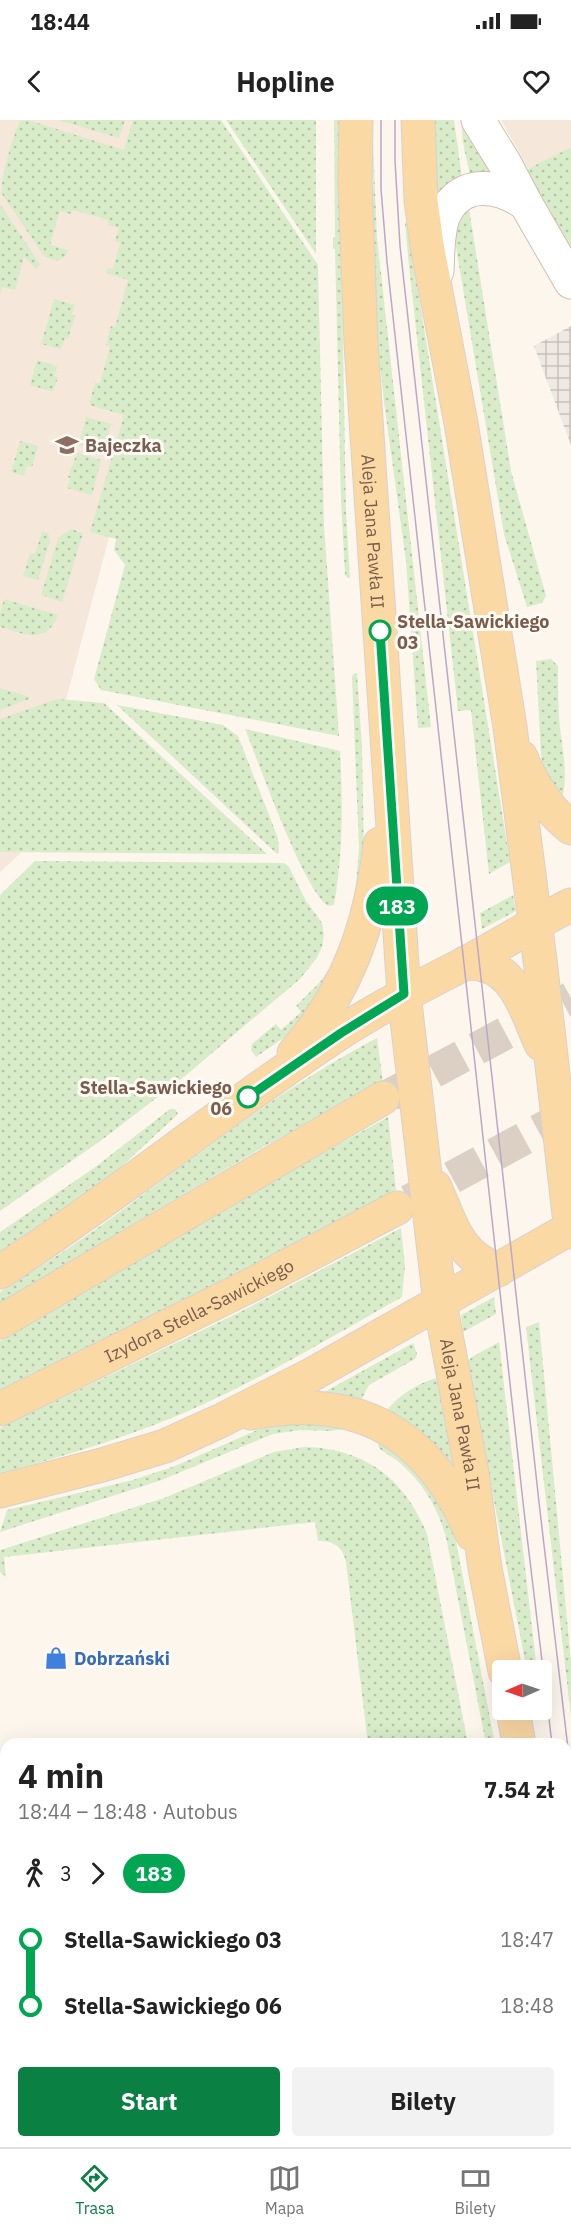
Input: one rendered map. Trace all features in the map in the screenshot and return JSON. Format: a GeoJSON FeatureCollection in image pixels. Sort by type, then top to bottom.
{"type":"FeatureCollection","features":[{"type":"Feature","properties":{"kind":"main road","name":"Aleja Jana Pawła II"},"geometry":{"type":"LineString","coordinates":[[356,120],[355,181],[360,344],[404,994],[440,1303],[472,1473],[485,1568],[504,1660]]}},
{"type":"Feature","properties":{"kind":"main road"},"geometry":{"type":"LineString","coordinates":[[0,1491],[165,1446],[220,1421],[311,1375],[571,1229],[510,728],[461,423],[421,201],[418,120]]}},
{"type":"Feature","properties":{"kind":"main road"},"geometry":{"type":"LineString","coordinates":[[510,728],[536,786],[550,809],[571,828]]}},
{"type":"Feature","properties":{"kind":"main road"},"geometry":{"type":"LineString","coordinates":[[257,1091],[287,1061],[317,1025],[339,990],[354,959],[364,931],[378,861],[389,774]]}},
{"type":"Feature","properties":{"kind":"main road"},"geometry":{"type":"LineString","coordinates":[[0,1272],[114,1195],[341,1033],[404,994],[571,905]]}},
{"type":"Feature","properties":{"kind":"main road"},"geometry":{"type":"LineString","coordinates":[[465,963],[479,963],[491,967],[508,978],[551,1065]]}},
{"type":"Feature","properties":{"kind":"main road"},"geometry":{"type":"LineString","coordinates":[[0,1322],[384,1098]]}},
{"type":"Feature","properties":{"kind":"main road","name":"Aleja Jana Pawła II"},"geometry":{"type":"LineString","coordinates":[[423,1159],[462,1245],[472,1257],[498,1270]]}},
{"type":"Feature","properties":{"kind":"main road","name":"Izydora Stella-Sawickiego"},"geometry":{"type":"LineString","coordinates":[[0,1409],[212,1305],[397,1208]]}},
{"type":"Feature","properties":{"kind":"main road"},"geometry":{"type":"LineString","coordinates":[[220,1421],[268,1410],[305,1408],[341,1411],[385,1427],[425,1456],[441,1476],[464,1516],[485,1568]]}},
{"type":"Feature","properties":{"kind":"main road"},"geometry":{"type":"LineString","coordinates":[[515,1720],[518,1738]]}},
{"type":"Feature","properties":{"kind":"street"},"geometry":{"type":"LineString","coordinates":[[478,120],[571,282]]}},
{"type":"Feature","properties":{"kind":"street"},"geometry":{"type":"LineString","coordinates":[[436,294],[440,229],[444,216],[453,202],[469,191],[485,188],[507,192],[526,204]]}},
{"type":"Feature","properties":{"kind":"shaded area"},"geometry":{"type":"Polygon","coordinates":[[[0,120],[193,120],[211,152],[27,847],[0,872],[0,120]]]}},
{"type":"Feature","properties":{"kind":"shaded area"},"geometry":{"type":"Polygon","coordinates":[[[501,120],[571,120],[571,246],[501,120]]]}},
{"type":"Feature","properties":{"kind":"shaded area"},"geometry":{"type":"Polygon","coordinates":[[[571,326],[571,445],[534,346],[571,326]]]}},
{"type":"Feature","properties":{"kind":"green space"},"geometry":{"type":"Polygon","coordinates":[[[28,120],[124,150],[133,120],[221,120],[318,265],[324,525],[339,736],[101,690],[94,679],[125,565],[114,550],[116,539],[90,532],[124,415],[89,405],[95,383],[100,383],[110,347],[106,345],[111,326],[115,327],[128,280],[106,273],[108,268],[113,269],[120,243],[115,241],[119,228],[108,225],[109,220],[73,210],[71,214],[60,211],[50,245],[68,250],[61,259],[51,259],[44,256],[2,194],[5,168],[14,137],[20,121],[28,120]]]}},
{"type":"Feature","properties":{"kind":"green space"},"geometry":{"type":"Polygon","coordinates":[[[58,120],[125,120],[119,138],[58,120]]]}},
{"type":"Feature","properties":{"kind":"green space"},"geometry":{"type":"Polygon","coordinates":[[[226,120],[316,120],[316,254],[226,120]]]}},
{"type":"Feature","properties":{"kind":"green space"},"geometry":{"type":"Polygon","coordinates":[[[334,120],[339,120],[346,511],[350,578],[345,575],[341,500],[335,249],[333,248],[335,237],[334,120]]]}},
{"type":"Feature","properties":{"kind":"green space"},"geometry":{"type":"Polygon","coordinates":[[[370,120],[372,120],[377,237],[431,727],[418,728],[406,561],[376,327],[370,120]]]}},
{"type":"Feature","properties":{"kind":"green space"},"geometry":{"type":"Polygon","coordinates":[[[435,120],[454,120],[462,178],[437,195],[435,120]]]}},
{"type":"Feature","properties":{"kind":"green space"},"geometry":{"type":"Polygon","coordinates":[[[464,121],[498,173],[483,172],[470,175],[462,132],[464,121]]]}},
{"type":"Feature","properties":{"kind":"green space"},"geometry":{"type":"Polygon","coordinates":[[[571,149],[571,249],[526,170],[571,149]]]}},
{"type":"Feature","properties":{"kind":"green space"},"geometry":{"type":"Polygon","coordinates":[[[0,204],[40,264],[36,269],[24,257],[15,290],[2,287],[0,295],[0,204]]]}},
{"type":"Feature","properties":{"kind":"green space"},"geometry":{"type":"Polygon","coordinates":[[[469,209],[511,471],[546,596],[542,603],[527,607],[504,534],[455,241],[459,221],[469,209]]]}},
{"type":"Feature","properties":{"kind":"green space"},"geometry":{"type":"Polygon","coordinates":[[[407,222],[510,862],[489,874],[471,710],[458,711],[408,256],[405,223],[407,222]]]}},
{"type":"Feature","properties":{"kind":"green space"},"geometry":{"type":"Polygon","coordinates":[[[54,299],[75,305],[72,314],[75,316],[68,339],[65,338],[61,349],[41,344],[54,299]]]}},
{"type":"Feature","properties":{"kind":"green space"},"geometry":{"type":"Polygon","coordinates":[[[37,360],[57,366],[54,376],[58,377],[53,392],[30,385],[37,360]]]}},
{"type":"Feature","properties":{"kind":"green space"},"geometry":{"type":"Polygon","coordinates":[[[86,417],[111,424],[104,451],[79,445],[86,417]]]}},
{"type":"Feature","properties":{"kind":"green space"},"geometry":{"type":"Polygon","coordinates":[[[20,441],[38,446],[32,467],[27,466],[24,476],[11,472],[20,441]]]}},
{"type":"Feature","properties":{"kind":"green space"},"geometry":{"type":"Polygon","coordinates":[[[77,453],[101,460],[92,495],[67,488],[70,478],[68,477],[77,453]]]}},
{"type":"Feature","properties":{"kind":"green space"},"geometry":{"type":"Polygon","coordinates":[[[71,529],[83,533],[62,602],[41,595],[58,538],[71,529]]]}},
{"type":"Feature","properties":{"kind":"green space"},"geometry":{"type":"Polygon","coordinates":[[[42,531],[48,533],[50,541],[38,580],[23,576],[30,553],[35,554],[42,531]]]}},
{"type":"Feature","properties":{"kind":"green space"},"geometry":{"type":"Polygon","coordinates":[[[4,599],[58,615],[48,631],[41,634],[26,634],[0,627],[0,614],[4,599]]]}},
{"type":"Feature","properties":{"kind":"green space"},"geometry":{"type":"Polygon","coordinates":[[[551,659],[558,666],[559,718],[565,771],[561,802],[542,765],[541,754],[536,661],[551,659]]]}},
{"type":"Feature","properties":{"kind":"green space"},"geometry":{"type":"Polygon","coordinates":[[[357,673],[362,747],[364,856],[355,895],[359,848],[352,676],[357,673]]]}},
{"type":"Feature","properties":{"kind":"green space"},"geometry":{"type":"Polygon","coordinates":[[[0,688],[30,697],[0,710],[0,688]]]}},
{"type":"Feature","properties":{"kind":"green space"},"geometry":{"type":"Polygon","coordinates":[[[57,699],[104,703],[267,854],[0,852],[0,719],[57,699]]]}},
{"type":"Feature","properties":{"kind":"green space"},"geometry":{"type":"Polygon","coordinates":[[[117,705],[223,725],[238,736],[278,838],[279,852],[277,854],[117,705]]]}},
{"type":"Feature","properties":{"kind":"green space"},"geometry":{"type":"Polygon","coordinates":[[[245,729],[340,751],[342,828],[334,905],[328,906],[306,876],[282,824],[245,729]]]}},
{"type":"Feature","properties":{"kind":"green space"},"geometry":{"type":"Polygon","coordinates":[[[35,861],[284,863],[289,867],[306,901],[322,923],[324,935],[322,947],[316,959],[300,979],[185,1076],[103,1139],[0,1211],[0,895],[35,861]]]}},
{"type":"Feature","properties":{"kind":"green space"},"geometry":{"type":"Polygon","coordinates":[[[513,895],[516,911],[482,929],[480,913],[513,895]]]}},
{"type":"Feature","properties":{"kind":"green space"},"geometry":{"type":"Polygon","coordinates":[[[343,954],[292,1032],[256,1057],[251,1050],[252,1044],[276,1024],[281,1030],[301,1012],[296,1006],[343,954]]]}},
{"type":"Feature","properties":{"kind":"green space"},"geometry":{"type":"Polygon","coordinates":[[[377,1038],[383,1083],[263,1147],[0,1303],[0,1292],[87,1236],[269,1103],[340,1058],[377,1038]]]}},
{"type":"Feature","properties":{"kind":"green space"},"geometry":{"type":"Polygon","coordinates":[[[170,1109],[175,1109],[178,1114],[107,1180],[0,1253],[0,1232],[94,1168],[170,1109]]]}},
{"type":"Feature","properties":{"kind":"green space"},"geometry":{"type":"Polygon","coordinates":[[[388,1117],[396,1190],[209,1289],[0,1391],[0,1341],[265,1185],[388,1117]]]}},
{"type":"Feature","properties":{"kind":"green space"},"geometry":{"type":"Polygon","coordinates":[[[401,1228],[405,1266],[402,1297],[280,1366],[181,1414],[104,1443],[0,1474],[0,1428],[240,1312],[401,1228]]]}},
{"type":"Feature","properties":{"kind":"green space"},"geometry":{"type":"Polygon","coordinates":[[[494,1297],[496,1314],[463,1332],[461,1315],[494,1297]]]}},
{"type":"Feature","properties":{"kind":"green space"},"geometry":{"type":"Polygon","coordinates":[[[539,1322],[571,1662],[571,1717],[526,1327],[539,1322]]]}},
{"type":"Feature","properties":{"kind":"green space"},"geometry":{"type":"Polygon","coordinates":[[[499,1342],[536,1660],[525,1660],[467,1362],[499,1342]]]}},
{"type":"Feature","properties":{"kind":"green space"},"geometry":{"type":"Polygon","coordinates":[[[413,1343],[417,1354],[415,1359],[369,1385],[359,1404],[319,1395],[413,1343]]]}},
{"type":"Feature","properties":{"kind":"green space"},"geometry":{"type":"Polygon","coordinates":[[[437,1378],[455,1474],[385,1414],[394,1402],[408,1392],[437,1378]]]}},
{"type":"Feature","properties":{"kind":"green space"},"geometry":{"type":"Polygon","coordinates":[[[305,1420],[343,1429],[300,1430],[273,1434],[159,1481],[0,1532],[7,1510],[133,1480],[175,1466],[255,1431],[305,1420]]]}},
{"type":"Feature","properties":{"kind":"green space"},"geometry":{"type":"Polygon","coordinates":[[[377,1438],[425,1476],[454,1531],[494,1738],[485,1738],[447,1542],[440,1520],[418,1481],[379,1448],[377,1438]]]}},
{"type":"Feature","properties":{"kind":"green space"},"geometry":{"type":"Polygon","coordinates":[[[304,1447],[346,1453],[380,1470],[407,1497],[427,1534],[467,1738],[367,1738],[346,1562],[340,1548],[333,1543],[318,1541],[315,1522],[4,1557],[6,1577],[0,1572],[0,1550],[164,1498],[274,1452],[304,1447]]]}},
{"type":"Feature","properties":{"kind":"tunnel"},"geometry":{"type":"LineString","coordinates":[[390,1095],[571,998]]}},
{"type":"Feature","properties":{"kind":"tunnel"},"geometry":{"type":"LineString","coordinates":[[409,1201],[571,1113]]}},
{"type":"Feature","properties":{"kind":"tram line"},"geometry":{"type":"LineString","coordinates":[[381,120],[381,189],[387,262],[524,1511],[551,1738]]}},
{"type":"Feature","properties":{"kind":"tram line"},"geometry":{"type":"LineString","coordinates":[[395,120],[400,246],[567,1738]]}},
{"type":"Feature","properties":{"kind":"bus line","name":"183"},"geometry":{"type":"LineString","coordinates":[[248,1097],[341,1033],[404,994],[380,631]]}},
{"type":"Feature","properties":{"kind":"place","name":"Bajeczka"},"geometry":{"type":"Point","coordinates":[67,445]}},
{"type":"Feature","properties":{"kind":"place","name":"Stella-Sawickiego 03"},"geometry":{"type":"Point","coordinates":[380,631]}},
{"type":"Feature","properties":{"kind":"place","name":"Stella-Sawickiego 06"},"geometry":{"type":"Point","coordinates":[248,1097]}},
{"type":"Feature","properties":{"kind":"place","name":"Dobrzański"},"geometry":{"type":"Point","coordinates":[56,1658]}}]}
